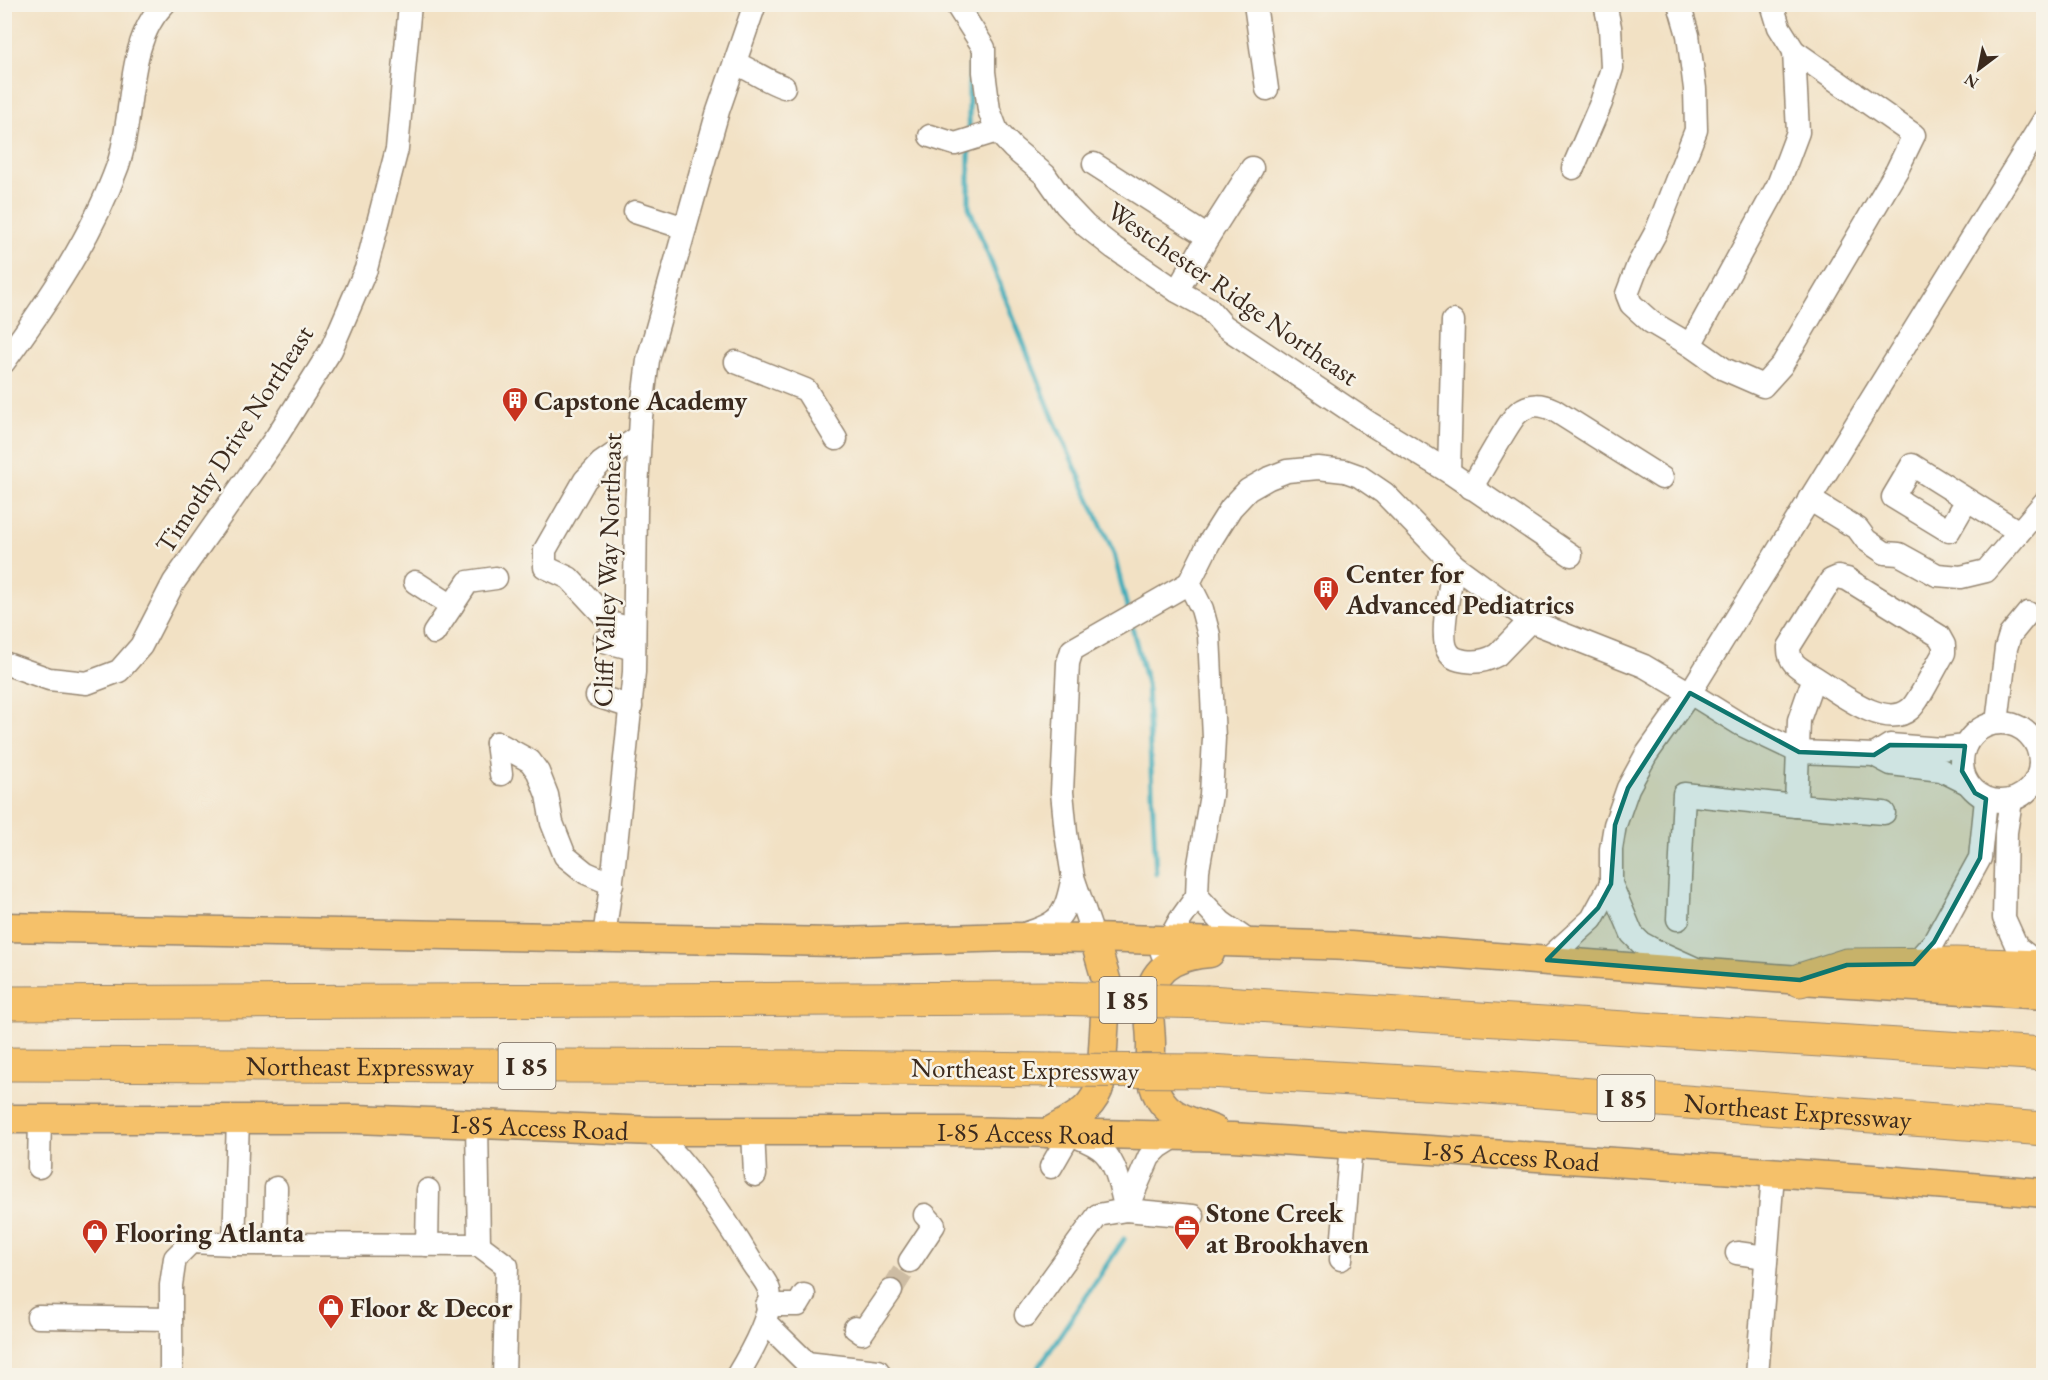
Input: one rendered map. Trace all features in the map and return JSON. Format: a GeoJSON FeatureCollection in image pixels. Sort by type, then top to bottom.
{"type":"FeatureCollection","features":[{"type":"Feature","properties":{"kind":"highway"},"geometry":{"type":"LineString","coordinates":[[1800,980],[1847,965],[1914,964],[2043,976]]}},
{"type":"Feature","properties":{"kind":"highway","name":"I 85"},"geometry":{"type":"LineString","coordinates":[[4,1003],[1048,998],[1208,1002],[2043,1054]]}},
{"type":"Feature","properties":{"kind":"highway","name":"Northeast Expressway"},"geometry":{"type":"LineString","coordinates":[[4,1064],[1208,1071],[1460,1085],[2043,1129]]}},
{"type":"Feature","properties":{"kind":"main road"},"geometry":{"type":"LineString","coordinates":[[4,927],[837,942],[1012,937],[1094,938],[1350,946],[1800,980],[2043,976]]}},
{"type":"Feature","properties":{"kind":"main road"},"geometry":{"type":"LineString","coordinates":[[1012,937],[1052,945],[1075,953],[1092,965],[1107,983]]}},
{"type":"Feature","properties":{"kind":"main road"},"geometry":{"type":"LineString","coordinates":[[1059,1133],[1088,1109],[1097,1096],[1101,1082],[1107,983],[1094,938]]}},
{"type":"Feature","properties":{"kind":"main road"},"geometry":{"type":"LineString","coordinates":[[1233,1137],[1180,1117],[1161,1101],[1152,1082],[1150,993],[1156,977],[1174,960],[1192,954],[1350,946]]}},
{"type":"Feature","properties":{"kind":"main road","name":"I-85 Access Road"},"geometry":{"type":"LineString","coordinates":[[4,1119],[356,1119],[653,1131],[961,1131],[1233,1137],[2043,1192]]}},
{"type":"Feature","properties":{"kind":"street"},"geometry":{"type":"LineString","coordinates":[[4,362],[56,290],[99,211],[118,163],[128,121],[137,62],[146,29],[164,4]]}},
{"type":"Feature","properties":{"kind":"street","name":"Timothy Drive Northeast"},"geometry":{"type":"LineString","coordinates":[[4,663],[49,679],[87,683],[119,671],[141,646],[174,582],[277,436],[331,350],[366,269],[397,149],[410,4]]}},
{"type":"Feature","properties":{"kind":"street","name":"Cliff Valley Way Northeast"},"geometry":{"type":"LineString","coordinates":[[604,937],[631,707],[636,508],[640,436],[648,360],[718,111],[745,67],[755,4]]}},
{"type":"Feature","properties":{"kind":"street","name":"Westchester Ridge Northeast"},"geometry":{"type":"LineString","coordinates":[[956,4],[984,48],[984,72],[989,110],[997,131],[1045,175],[1066,205],[1086,226],[1114,249],[1177,291],[1208,308],[1224,326],[1369,423],[1449,472],[1571,555]]}},
{"type":"Feature","properties":{"kind":"street"},"geometry":{"type":"LineString","coordinates":[[1255,4],[1267,89]]}},
{"type":"Feature","properties":{"kind":"street"},"geometry":{"type":"LineString","coordinates":[[1573,168],[1601,103],[1612,69],[1610,27],[1605,4]]}},
{"type":"Feature","properties":{"kind":"street"},"geometry":{"type":"LineString","coordinates":[[1679,4],[1688,35],[1695,89],[1696,130],[1656,232],[1638,265],[1627,294],[1631,304],[1652,322],[1724,369],[1764,386],[1782,365],[1897,170],[1914,135],[1794,51],[1779,27],[1772,4]]}},
{"type":"Feature","properties":{"kind":"street"},"geometry":{"type":"LineString","coordinates":[[1690,345],[1778,185],[1798,132],[1794,51]]}},
{"type":"Feature","properties":{"kind":"street"},"geometry":{"type":"LineString","coordinates":[[745,67],[771,69],[786,81]]}},
{"type":"Feature","properties":{"kind":"street"},"geometry":{"type":"LineString","coordinates":[[1704,972],[1641,943],[1626,924],[1611,884],[1611,849],[1615,825],[1628,788],[1646,755],[1690,693],[2043,120]]}},
{"type":"Feature","properties":{"kind":"street"},"geometry":{"type":"LineString","coordinates":[[930,136],[955,144],[997,131]]}},
{"type":"Feature","properties":{"kind":"street"},"geometry":{"type":"LineString","coordinates":[[1094,164],[1208,237]]}},
{"type":"Feature","properties":{"kind":"street"},"geometry":{"type":"LineString","coordinates":[[1177,291],[1252,168]]}},
{"type":"Feature","properties":{"kind":"street"},"geometry":{"type":"LineString","coordinates":[[635,212],[685,228]]}},
{"type":"Feature","properties":{"kind":"street"},"geometry":{"type":"LineString","coordinates":[[1449,472],[1453,321]]}},
{"type":"Feature","properties":{"kind":"street"},"geometry":{"type":"LineString","coordinates":[[736,362],[806,390],[836,439]]}},
{"type":"Feature","properties":{"kind":"street"},"geometry":{"type":"LineString","coordinates":[[1472,488],[1517,412],[1533,405],[1544,405],[1554,410],[1662,478]]}},
{"type":"Feature","properties":{"kind":"street"},"geometry":{"type":"LineString","coordinates":[[634,639],[610,623],[569,578],[545,567],[545,550],[577,476],[601,463],[640,436]]}},
{"type":"Feature","properties":{"kind":"street"},"geometry":{"type":"LineString","coordinates":[[1094,938],[1073,877],[1062,792],[1067,668],[1072,650],[1181,587],[1231,508],[1248,490],[1269,478],[1293,470],[1318,468],[1345,471],[1371,483],[1396,503],[1414,525],[1454,565],[1530,621],[1644,666],[1740,724],[1799,752],[1874,755],[1891,764],[1941,770],[1967,783]]}},
{"type":"Feature","properties":{"kind":"street"},"geometry":{"type":"LineString","coordinates":[[1809,499],[1858,529],[1872,528],[1879,532],[1895,542],[1899,554],[1937,576],[1961,577],[1986,571],[2043,503]]}},
{"type":"Feature","properties":{"kind":"street"},"geometry":{"type":"LineString","coordinates":[[1967,500],[2019,532]]}},
{"type":"Feature","properties":{"kind":"street"},"geometry":{"type":"LineString","coordinates":[[1454,565],[1444,633],[1446,648],[1455,659],[1474,662],[1490,659],[1497,655],[1530,621]]}},
{"type":"Feature","properties":{"kind":"street"},"geometry":{"type":"LineString","coordinates":[[1838,577],[1847,579],[1939,636],[1944,645],[1944,653],[1910,709],[1894,717],[1875,714],[1814,677],[1793,664],[1789,655],[1789,647],[1831,580],[1838,577]]}},
{"type":"Feature","properties":{"kind":"street"},"geometry":{"type":"LineString","coordinates":[[434,633],[468,582],[496,578]]}},
{"type":"Feature","properties":{"kind":"street"},"geometry":{"type":"LineString","coordinates":[[415,582],[452,606]]}},
{"type":"Feature","properties":{"kind":"street"},"geometry":{"type":"LineString","coordinates":[[1156,977],[1157,963],[1180,920],[1197,896],[1198,870],[1211,795],[1214,738],[1209,635],[1202,609],[1181,587]]}},
{"type":"Feature","properties":{"kind":"street"},"geometry":{"type":"LineString","coordinates":[[1997,723],[2006,648],[2010,635],[2028,613]]}},
{"type":"Feature","properties":{"kind":"street"},"geometry":{"type":"LineString","coordinates":[[604,641],[634,639]]}},
{"type":"Feature","properties":{"kind":"street"},"geometry":{"type":"LineString","coordinates":[[1796,806],[1799,720],[1814,677]]}},
{"type":"Feature","properties":{"kind":"street"},"geometry":{"type":"LineString","coordinates":[[597,696],[631,707]]}},
{"type":"Feature","properties":{"kind":"street"},"geometry":{"type":"LineString","coordinates":[[1997,723],[2009,723],[2023,729],[2041,751],[2041,777],[2022,796],[2011,801],[1998,802],[1975,793],[1967,783],[1962,771],[1961,759],[1965,746],[1973,734],[1997,723]]}},
{"type":"Feature","properties":{"kind":"street"},"geometry":{"type":"LineString","coordinates":[[501,774],[496,743],[530,761],[538,772],[547,795],[552,823],[566,856],[586,873],[612,884]]}},
{"type":"Feature","properties":{"kind":"street"},"geometry":{"type":"LineString","coordinates":[[1874,755],[1890,745],[1941,749],[1965,746]]}},
{"type":"Feature","properties":{"kind":"street"},"geometry":{"type":"LineString","coordinates":[[1678,919],[1684,794],[1884,813]]}},
{"type":"Feature","properties":{"kind":"street"},"geometry":{"type":"LineString","coordinates":[[1914,964],[1934,942],[1980,858],[1986,799]]}},
{"type":"Feature","properties":{"kind":"street"},"geometry":{"type":"LineString","coordinates":[[2011,801],[2006,832],[2004,918],[2017,947],[2043,976]]}},
{"type":"Feature","properties":{"kind":"street"},"geometry":{"type":"LineString","coordinates":[[1012,937],[1041,929],[1058,920],[1068,901],[1073,877]]}},
{"type":"Feature","properties":{"kind":"street"},"geometry":{"type":"LineString","coordinates":[[1547,960],[1592,919],[1611,884]]}},
{"type":"Feature","properties":{"kind":"street"},"geometry":{"type":"LineString","coordinates":[[1197,896],[1221,922],[1251,943]]}},
{"type":"Feature","properties":{"kind":"street"},"geometry":{"type":"LineString","coordinates":[[39,1167],[40,1119]]}},
{"type":"Feature","properties":{"kind":"street"},"geometry":{"type":"LineString","coordinates":[[234,1244],[238,1119]]}},
{"type":"Feature","properties":{"kind":"street"},"geometry":{"type":"LineString","coordinates":[[477,1124],[478,1245]]}},
{"type":"Feature","properties":{"kind":"street"},"geometry":{"type":"LineString","coordinates":[[753,1130],[755,1175]]}},
{"type":"Feature","properties":{"kind":"street"},"geometry":{"type":"LineString","coordinates":[[653,1131],[677,1154],[733,1231],[769,1290],[766,1313],[747,1360],[737,1376]]}},
{"type":"Feature","properties":{"kind":"street"},"geometry":{"type":"LineString","coordinates":[[1051,1167],[1059,1133],[1095,1144],[1105,1152],[1113,1165],[1126,1210]]}},
{"type":"Feature","properties":{"kind":"street"},"geometry":{"type":"LineString","coordinates":[[1126,1210],[1149,1157],[1159,1147],[1178,1136]]}},
{"type":"Feature","properties":{"kind":"street"},"geometry":{"type":"LineString","coordinates":[[1341,1259],[1352,1145]]}},
{"type":"Feature","properties":{"kind":"street"},"geometry":{"type":"LineString","coordinates":[[1757,1376],[1773,1174]]}},
{"type":"Feature","properties":{"kind":"street"},"geometry":{"type":"LineString","coordinates":[[275,1244],[276,1188]]}},
{"type":"Feature","properties":{"kind":"street"},"geometry":{"type":"LineString","coordinates":[[427,1245],[428,1190]]}},
{"type":"Feature","properties":{"kind":"street"},"geometry":{"type":"LineString","coordinates":[[1026,1316],[1098,1215],[1126,1210],[1193,1216]]}},
{"type":"Feature","properties":{"kind":"street"},"geometry":{"type":"LineString","coordinates":[[910,1261],[934,1226],[925,1215]]}},
{"type":"Feature","properties":{"kind":"street"},"geometry":{"type":"LineString","coordinates":[[171,1376],[171,1285],[175,1258],[190,1242],[478,1245],[507,1266],[504,1376]]}},
{"type":"Feature","properties":{"kind":"street"},"geometry":{"type":"LineString","coordinates":[[1737,1253],[1766,1257]]}},
{"type":"Feature","properties":{"kind":"street"},"geometry":{"type":"LineString","coordinates":[[855,1328],[862,1333],[891,1292]]}},
{"type":"Feature","properties":{"kind":"street"},"geometry":{"type":"LineString","coordinates":[[766,1313],[798,1305],[804,1295]]}},
{"type":"Feature","properties":{"kind":"street"},"geometry":{"type":"LineString","coordinates":[[766,1313],[813,1369],[878,1371]]}},
{"type":"Feature","properties":{"kind":"street"},"geometry":{"type":"LineString","coordinates":[[38,1317],[171,1319]]}},
{"type":"Feature","properties":{"kind":"highlighted area"},"geometry":{"type":"Polygon","coordinates":[[[1690,693],[1799,752],[1874,755],[1890,745],[1965,746],[1962,771],[1975,793],[1986,799],[1980,858],[1934,942],[1914,964],[1847,965],[1800,980],[1547,960],[1598,908],[1611,884],[1615,825],[1628,788],[1690,693]]]}},
{"type":"Feature","properties":{"kind":"waterway"},"geometry":{"type":"LineString","coordinates":[[974,18],[975,4]]}},
{"type":"Feature","properties":{"kind":"waterway"},"geometry":{"type":"LineString","coordinates":[[969,135],[972,42]]}},
{"type":"Feature","properties":{"kind":"waterway"},"geometry":{"type":"LineString","coordinates":[[969,147],[969,207],[1054,420],[1114,554],[1128,611]]}},
{"type":"Feature","properties":{"kind":"waterway"},"geometry":{"type":"LineString","coordinates":[[1131,623],[1147,684],[1156,874]]}},
{"type":"Feature","properties":{"kind":"waterway"},"geometry":{"type":"LineString","coordinates":[[1033,1376],[1124,1239]]}},
{"type":"Feature","properties":{"kind":"tunnel"},"geometry":{"type":"LineString","coordinates":[[891,1291],[910,1261]]}},
{"type":"Feature","properties":{"kind":"place","name":"Capstone Academy"},"geometry":{"type":"Point","coordinates":[515,423]}},
{"type":"Feature","properties":{"kind":"place","name":"Center for Advanced Pediatrics"},"geometry":{"type":"Point","coordinates":[1326,612]}},
{"type":"Feature","properties":{"kind":"place","name":"Stone Creek at Brookhaven"},"geometry":{"type":"Point","coordinates":[1187,1251]}},
{"type":"Feature","properties":{"kind":"place","name":"Flooring Atlanta"},"geometry":{"type":"Point","coordinates":[95,1255]}},
{"type":"Feature","properties":{"kind":"place","name":"Floor & Decor"},"geometry":{"type":"Point","coordinates":[331,1330]}}]}
